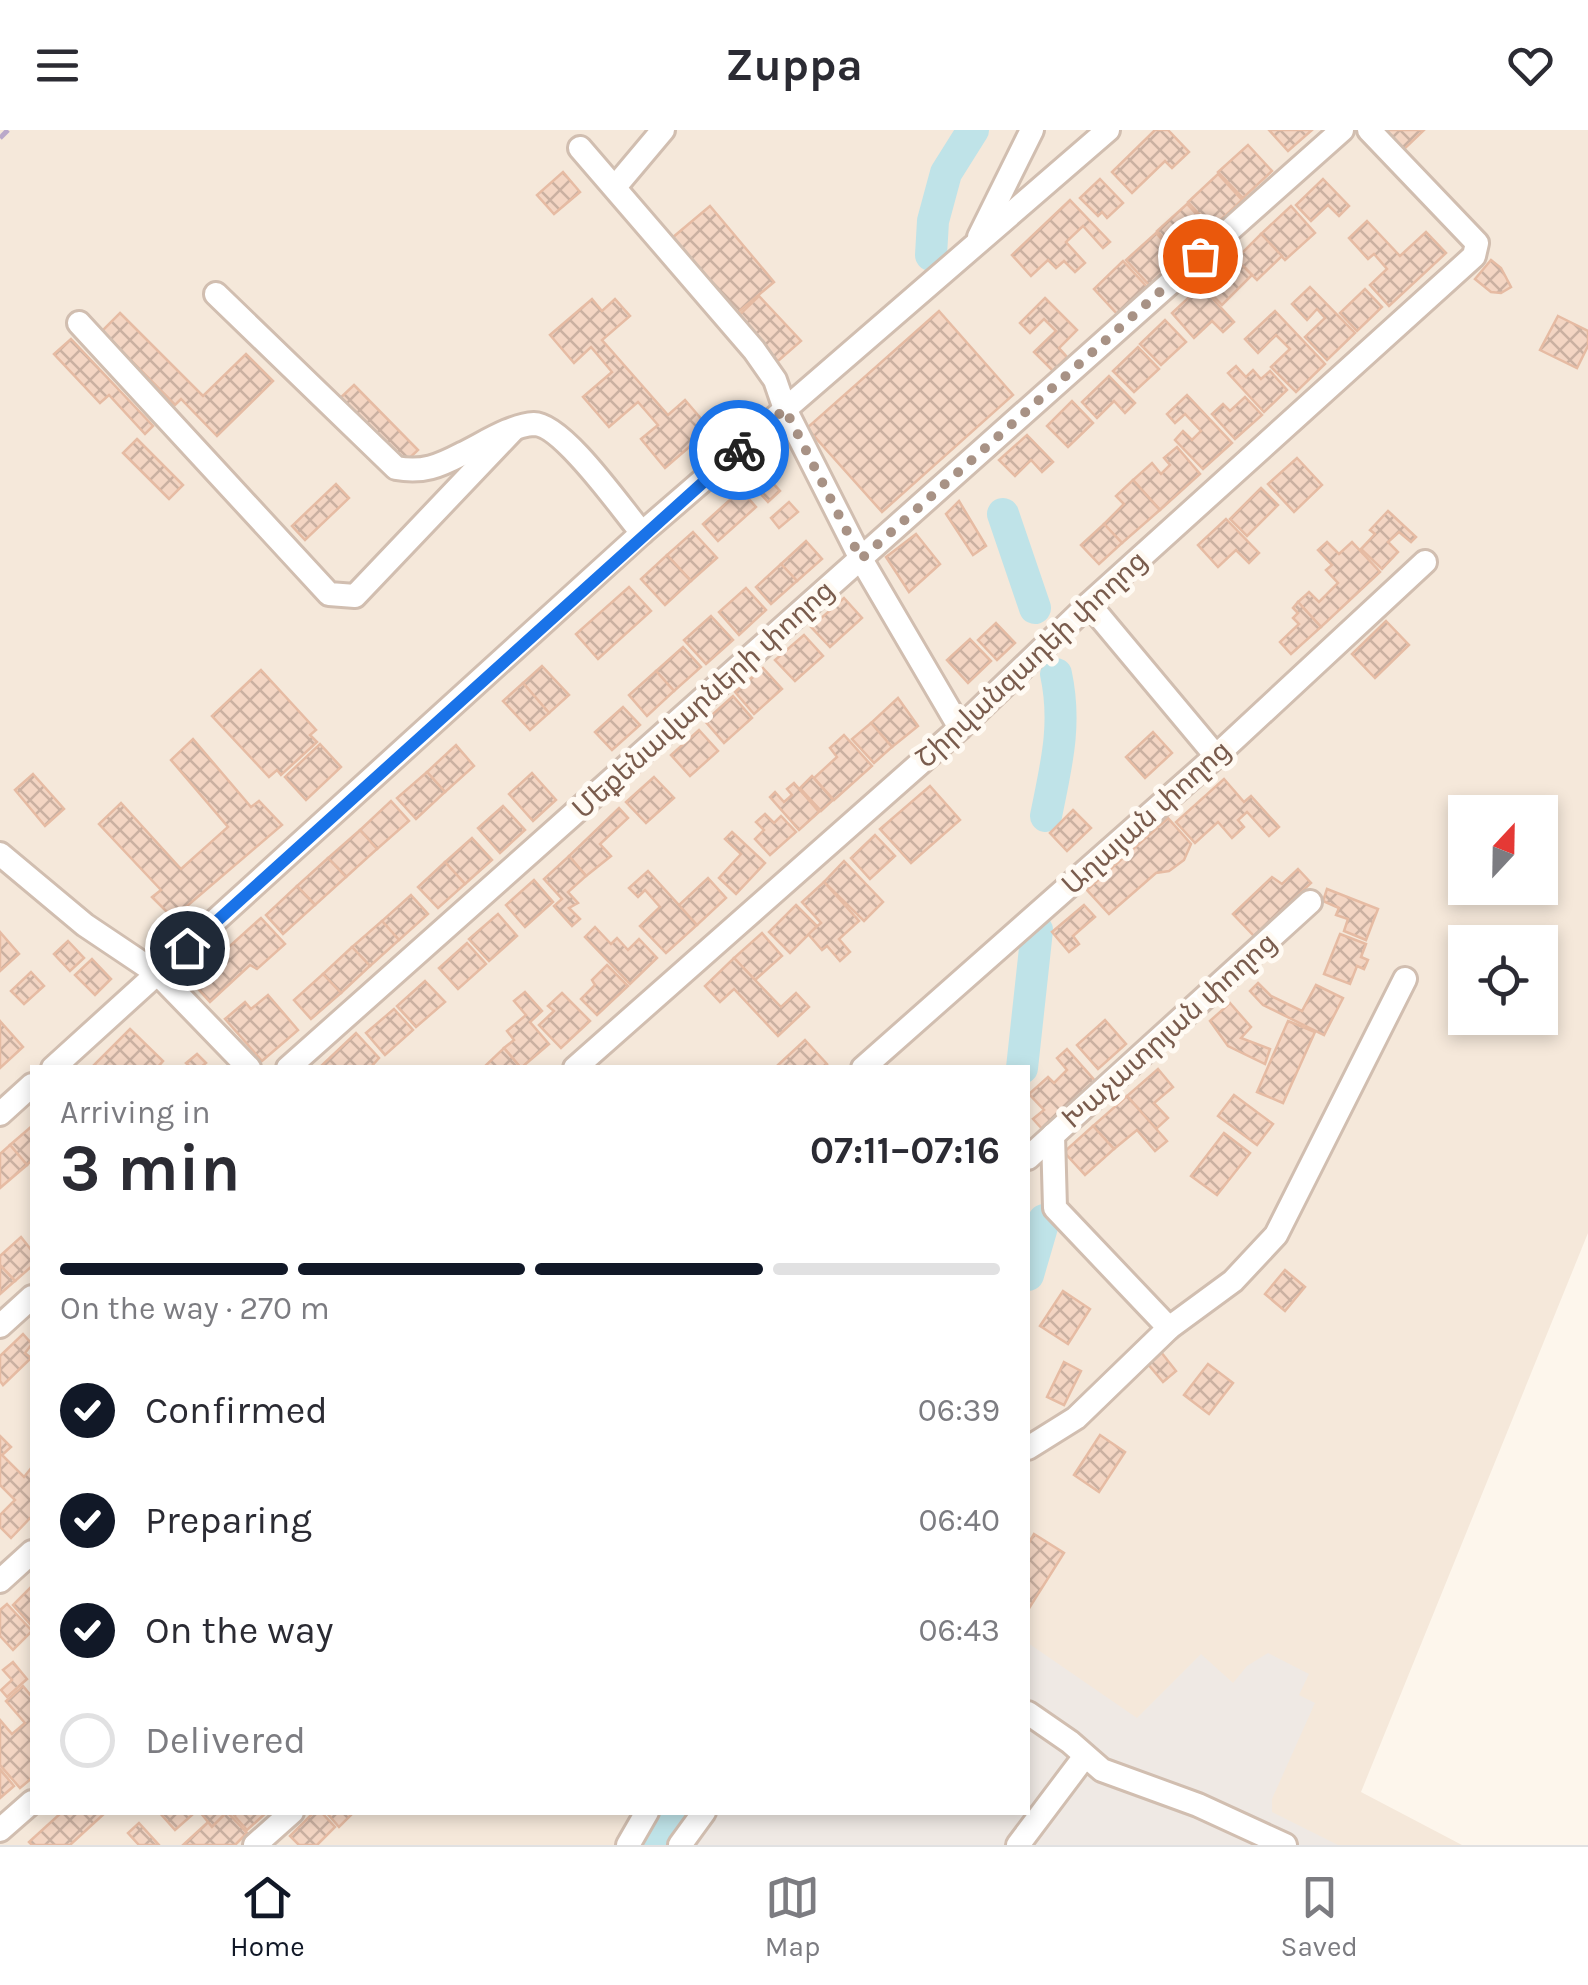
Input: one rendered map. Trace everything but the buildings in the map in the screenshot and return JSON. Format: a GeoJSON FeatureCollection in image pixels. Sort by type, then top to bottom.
{"type":"FeatureCollection","features":[{"type":"Feature","properties":{"kind":"street"},"geometry":{"type":"LineString","coordinates":[[616,187],[663,130]]}},
{"type":"Feature","properties":{"kind":"street"},"geometry":{"type":"LineString","coordinates":[[973,250],[1032,130]]}},
{"type":"Feature","properties":{"kind":"street"},"geometry":{"type":"LineString","coordinates":[[55,1065],[642,534],[1108,130]]}},
{"type":"Feature","properties":{"kind":"street","name":"Մեքենավարների փողոց"},"geometry":{"type":"LineString","coordinates":[[291,1065],[1342,130]]}},
{"type":"Feature","properties":{"kind":"street","name":"Շիրվանզադեի փողոց"},"geometry":{"type":"LineString","coordinates":[[578,1065],[960,728],[1089,604],[1474,256],[1477,243],[1369,130]]}},
{"type":"Feature","properties":{"kind":"street"},"geometry":{"type":"LineString","coordinates":[[580,148],[754,350],[775,380],[785,409],[861,559],[960,728]]}},
{"type":"Feature","properties":{"kind":"street"},"geometry":{"type":"LineString","coordinates":[[216,294],[396,468],[431,470],[513,430],[536,424],[554,431],[642,534]]}},
{"type":"Feature","properties":{"kind":"street"},"geometry":{"type":"LineString","coordinates":[[79,323],[329,594],[355,596],[513,430]]}},
{"type":"Feature","properties":{"kind":"street","name":"Աղայան փողոց"},"geometry":{"type":"LineString","coordinates":[[866,1065],[1216,756],[1425,562]]}},
{"type":"Feature","properties":{"kind":"street"},"geometry":{"type":"LineString","coordinates":[[1089,604],[1216,756]]}},
{"type":"Feature","properties":{"kind":"street"},"geometry":{"type":"LineString","coordinates":[[0,854],[85,925],[158,974],[246,1065]]}},
{"type":"Feature","properties":{"kind":"street","name":"Խաչատրյան փողոց"},"geometry":{"type":"LineString","coordinates":[[1030,1156],[1310,902]]}},
{"type":"Feature","properties":{"kind":"street"},"geometry":{"type":"LineString","coordinates":[[1030,1447],[1076,1418],[1169,1328],[1233,1281],[1276,1234],[1405,979]]}},
{"type":"Feature","properties":{"kind":"street"},"geometry":{"type":"LineString","coordinates":[[0,1114],[30,1087]]}},
{"type":"Feature","properties":{"kind":"street"},"geometry":{"type":"LineString","coordinates":[[1053,1135],[1055,1208],[1169,1328]]}},
{"type":"Feature","properties":{"kind":"street"},"geometry":{"type":"LineString","coordinates":[[0,1326],[30,1298]]}},
{"type":"Feature","properties":{"kind":"street"},"geometry":{"type":"LineString","coordinates":[[0,1581],[30,1554]]}},
{"type":"Feature","properties":{"kind":"street"},"geometry":{"type":"LineString","coordinates":[[1030,1714],[1102,1770],[1198,1804],[1284,1845]]}},
{"type":"Feature","properties":{"kind":"street"},"geometry":{"type":"LineString","coordinates":[[1018,1845],[1086,1756]]}},
{"type":"Feature","properties":{"kind":"street"},"geometry":{"type":"LineString","coordinates":[[0,1830],[30,1804]]}},
{"type":"Feature","properties":{"kind":"street"},"geometry":{"type":"LineString","coordinates":[[256,1845],[289,1815]]}},
{"type":"Feature","properties":{"kind":"street"},"geometry":{"type":"LineString","coordinates":[[628,1845],[645,1815]]}},
{"type":"Feature","properties":{"kind":"street"},"geometry":{"type":"LineString","coordinates":[[680,1845],[702,1815]]}},
{"type":"Feature","properties":{"kind":"shaded area"},"geometry":{"type":"Polygon","coordinates":[[[0,130],[1588,130],[1588,1233],[1361,1792],[1462,1845],[0,1845],[0,130]]]}},
{"type":"Feature","properties":{"kind":"shaded area"},"geometry":{"type":"Polygon","coordinates":[[[1030,1644],[1137,1718],[1201,1654],[1233,1683],[1247,1666],[1268,1653],[1309,1674],[1299,1695],[1315,1703],[1272,1799],[1272,1812],[1338,1845],[668,1845],[691,1815],[1030,1815],[1030,1644]]]}},
{"type":"Feature","properties":{"kind":"waterway"},"geometry":{"type":"LineString","coordinates":[[931,255],[933,221],[946,173],[973,130]]}},
{"type":"Feature","properties":{"kind":"waterway"},"geometry":{"type":"LineString","coordinates":[[1003,514],[1035,608]]}},
{"type":"Feature","properties":{"kind":"waterway"},"geometry":{"type":"LineString","coordinates":[[1046,816],[1060,728],[1056,674]]}},
{"type":"Feature","properties":{"kind":"waterway"},"geometry":{"type":"LineString","coordinates":[[1022,1065],[1037,930]]}},
{"type":"Feature","properties":{"kind":"waterway"},"geometry":{"type":"LineString","coordinates":[[1030,1268],[1044,1220]]}},
{"type":"Feature","properties":{"kind":"waterway"},"geometry":{"type":"LineString","coordinates":[[648,1845],[669,1815]]}},
{"type":"Feature","properties":{"kind":"railway"},"geometry":{"type":"LineString","coordinates":[[0,138],[8,130]]}},
{"type":"Feature","properties":{"kind":"way so far"},"geometry":{"type":"LineString","coordinates":[[739,450],[785,409],[861,559],[1200,256]]}},
{"type":"Feature","properties":{"kind":"route"},"geometry":{"type":"LineString","coordinates":[[187,948],[739,450]]}}]}
